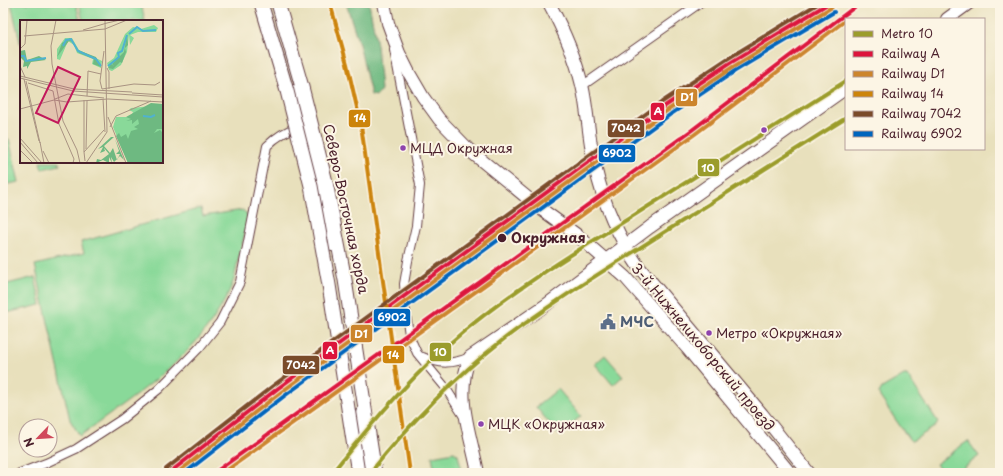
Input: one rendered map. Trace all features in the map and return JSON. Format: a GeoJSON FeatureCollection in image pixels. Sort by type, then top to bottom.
{"type":"FeatureCollection","features":[{"type":"Feature","properties":{"kind":"main road"},"geometry":{"type":"LineString","coordinates":[[262,3],[287,91],[311,186],[329,285],[358,473]]}},
{"type":"Feature","properties":{"kind":"main road"},"geometry":{"type":"LineString","coordinates":[[267,3],[303,125],[329,230],[356,362],[362,408],[362,436],[366,473]]}},
{"type":"Feature","properties":{"kind":"main road","name":"Северо-Восточная хорда"},"geometry":{"type":"LineString","coordinates":[[278,3],[302,87],[326,182],[345,280],[375,473]]}},
{"type":"Feature","properties":{"kind":"main road","name":"3-й Нижнелихоборский проезд"},"geometry":{"type":"LineString","coordinates":[[384,3],[388,23],[399,53],[409,74],[423,97],[444,125],[469,150],[607,260],[625,277],[682,342],[790,473]]}},
{"type":"Feature","properties":{"kind":"main road","name":"3-й Нижнелихоборский проезд"},"geometry":{"type":"LineString","coordinates":[[549,3],[577,66],[582,86],[592,152],[599,185],[626,246],[638,266],[758,409],[809,473]]}},
{"type":"Feature","properties":{"kind":"main road"},"geometry":{"type":"LineString","coordinates":[[948,18],[969,3]]}},
{"type":"Feature","properties":{"kind":"main road"},"geometry":{"type":"LineString","coordinates":[[478,473],[466,421],[463,382],[466,367],[470,358],[607,260],[650,227],[845,89]]}},
{"type":"Feature","properties":{"kind":"street"},"geometry":{"type":"LineString","coordinates":[[582,86],[700,3]]}},
{"type":"Feature","properties":{"kind":"street"},"geometry":{"type":"LineString","coordinates":[[388,23],[420,185],[416,226],[408,261],[404,291],[409,335],[412,344],[452,396],[466,421]]}},
{"type":"Feature","properties":{"kind":"street"},"geometry":{"type":"LineString","coordinates":[[20,473],[76,449],[122,419],[164,385],[200,347],[220,322],[240,282],[267,146],[278,135],[303,125]]}},
{"type":"Feature","properties":{"kind":"street"},"geometry":{"type":"LineString","coordinates":[[420,356],[433,362],[443,364],[456,363],[470,358]]}},
{"type":"Feature","properties":{"kind":"green space"},"geometry":{"type":"Polygon","coordinates":[[[11,3],[76,3],[80,20],[20,20],[20,42],[11,3]]]}},
{"type":"Feature","properties":{"kind":"green space"},"geometry":{"type":"Polygon","coordinates":[[[79,3],[141,3],[145,20],[83,20],[79,3]]]}},
{"type":"Feature","properties":{"kind":"green space"},"geometry":{"type":"Polygon","coordinates":[[[346,3],[369,3],[377,45],[381,90],[377,96],[371,95],[359,44],[346,3]]]}},
{"type":"Feature","properties":{"kind":"green space"},"geometry":{"type":"Polygon","coordinates":[[[9,139],[19,182],[3,185],[3,140],[9,139]]]}},
{"type":"Feature","properties":{"kind":"green space"},"geometry":{"type":"Polygon","coordinates":[[[40,163],[59,163],[60,165],[42,169],[40,163]]]}},
{"type":"Feature","properties":{"kind":"green space"},"geometry":{"type":"Polygon","coordinates":[[[201,208],[203,216],[243,210],[249,217],[233,282],[220,309],[187,352],[146,388],[80,436],[70,420],[35,265],[84,253],[81,242],[201,208]]]}},
{"type":"Feature","properties":{"kind":"green space"},"geometry":{"type":"Polygon","coordinates":[[[35,277],[41,305],[6,313],[3,298],[3,285],[35,277]]]}},
{"type":"Feature","properties":{"kind":"green space"},"geometry":{"type":"Polygon","coordinates":[[[605,355],[623,376],[613,385],[595,364],[605,355]]]}},
{"type":"Feature","properties":{"kind":"green space"},"geometry":{"type":"Polygon","coordinates":[[[904,375],[907,375],[938,422],[936,426],[911,441],[880,397],[879,393],[882,388],[904,375]]]}},
{"type":"Feature","properties":{"kind":"green space"},"geometry":{"type":"Polygon","coordinates":[[[558,389],[581,416],[559,435],[536,407],[558,389]]]}},
{"type":"Feature","properties":{"kind":"green space"},"geometry":{"type":"Polygon","coordinates":[[[968,441],[979,456],[957,473],[942,473],[936,464],[968,441]]]}},
{"type":"Feature","properties":{"kind":"green space"},"geometry":{"type":"Polygon","coordinates":[[[454,452],[458,455],[461,467],[459,468],[459,473],[435,473],[432,456],[454,452]]]}},
{"type":"Feature","properties":{"kind":"metro line","name":"10"},"geometry":{"type":"LineString","coordinates":[[332,473],[410,381],[463,332],[526,285],[570,256],[845,82]]}},
{"type":"Feature","properties":{"kind":"metro line","name":"10"},"geometry":{"type":"LineString","coordinates":[[370,473],[385,454],[433,402],[468,369],[504,339],[581,286],[845,119]]}},
{"type":"Feature","properties":{"kind":"rail line","name":"14"},"geometry":{"type":"LineString","coordinates":[[330,3],[347,64],[361,125],[410,473]]}},
{"type":"Feature","properties":{"kind":"rail line","name":"7042"},"geometry":{"type":"LineString","coordinates":[[166,469],[274,385],[662,102],[727,59],[819,3]]}},
{"type":"Feature","properties":{"kind":"rail line","name":"A"},"geometry":{"type":"LineString","coordinates":[[169,473],[277,389],[665,106],[730,63],[829,3]]}},
{"type":"Feature","properties":{"kind":"rail line","name":"A"},"geometry":{"type":"LineString","coordinates":[[214,473],[692,130],[860,3]]}},
{"type":"Feature","properties":{"kind":"rail line","name":"D1"},"geometry":{"type":"LineString","coordinates":[[177,473],[280,393],[668,110],[733,67],[832,7]]}},
{"type":"Feature","properties":{"kind":"rail line","name":"6902"},"geometry":{"type":"LineString","coordinates":[[185,473],[283,397],[671,114],[735,71],[834,12]]}},
{"type":"Feature","properties":{"kind":"rail line","name":"D1"},"geometry":{"type":"LineString","coordinates":[[223,473],[695,134],[845,21]]}},
{"type":"Feature","properties":{"kind":"place","name":"МЦД Окружная"},"geometry":{"type":"Point","coordinates":[403,148]}},
{"type":"Feature","properties":{"kind":"place","name":"Окружная"},"geometry":{"type":"Point","coordinates":[502,238]}},
{"type":"Feature","properties":{"kind":"place","name":"МЧС"},"geometry":{"type":"Point","coordinates":[608,322]}},
{"type":"Feature","properties":{"kind":"place","name":"Метро «Окружная»"},"geometry":{"type":"Point","coordinates":[709,333]}},
{"type":"Feature","properties":{"kind":"place","name":"МЦК «Окружная»"},"geometry":{"type":"Point","coordinates":[481,424]}}]}
